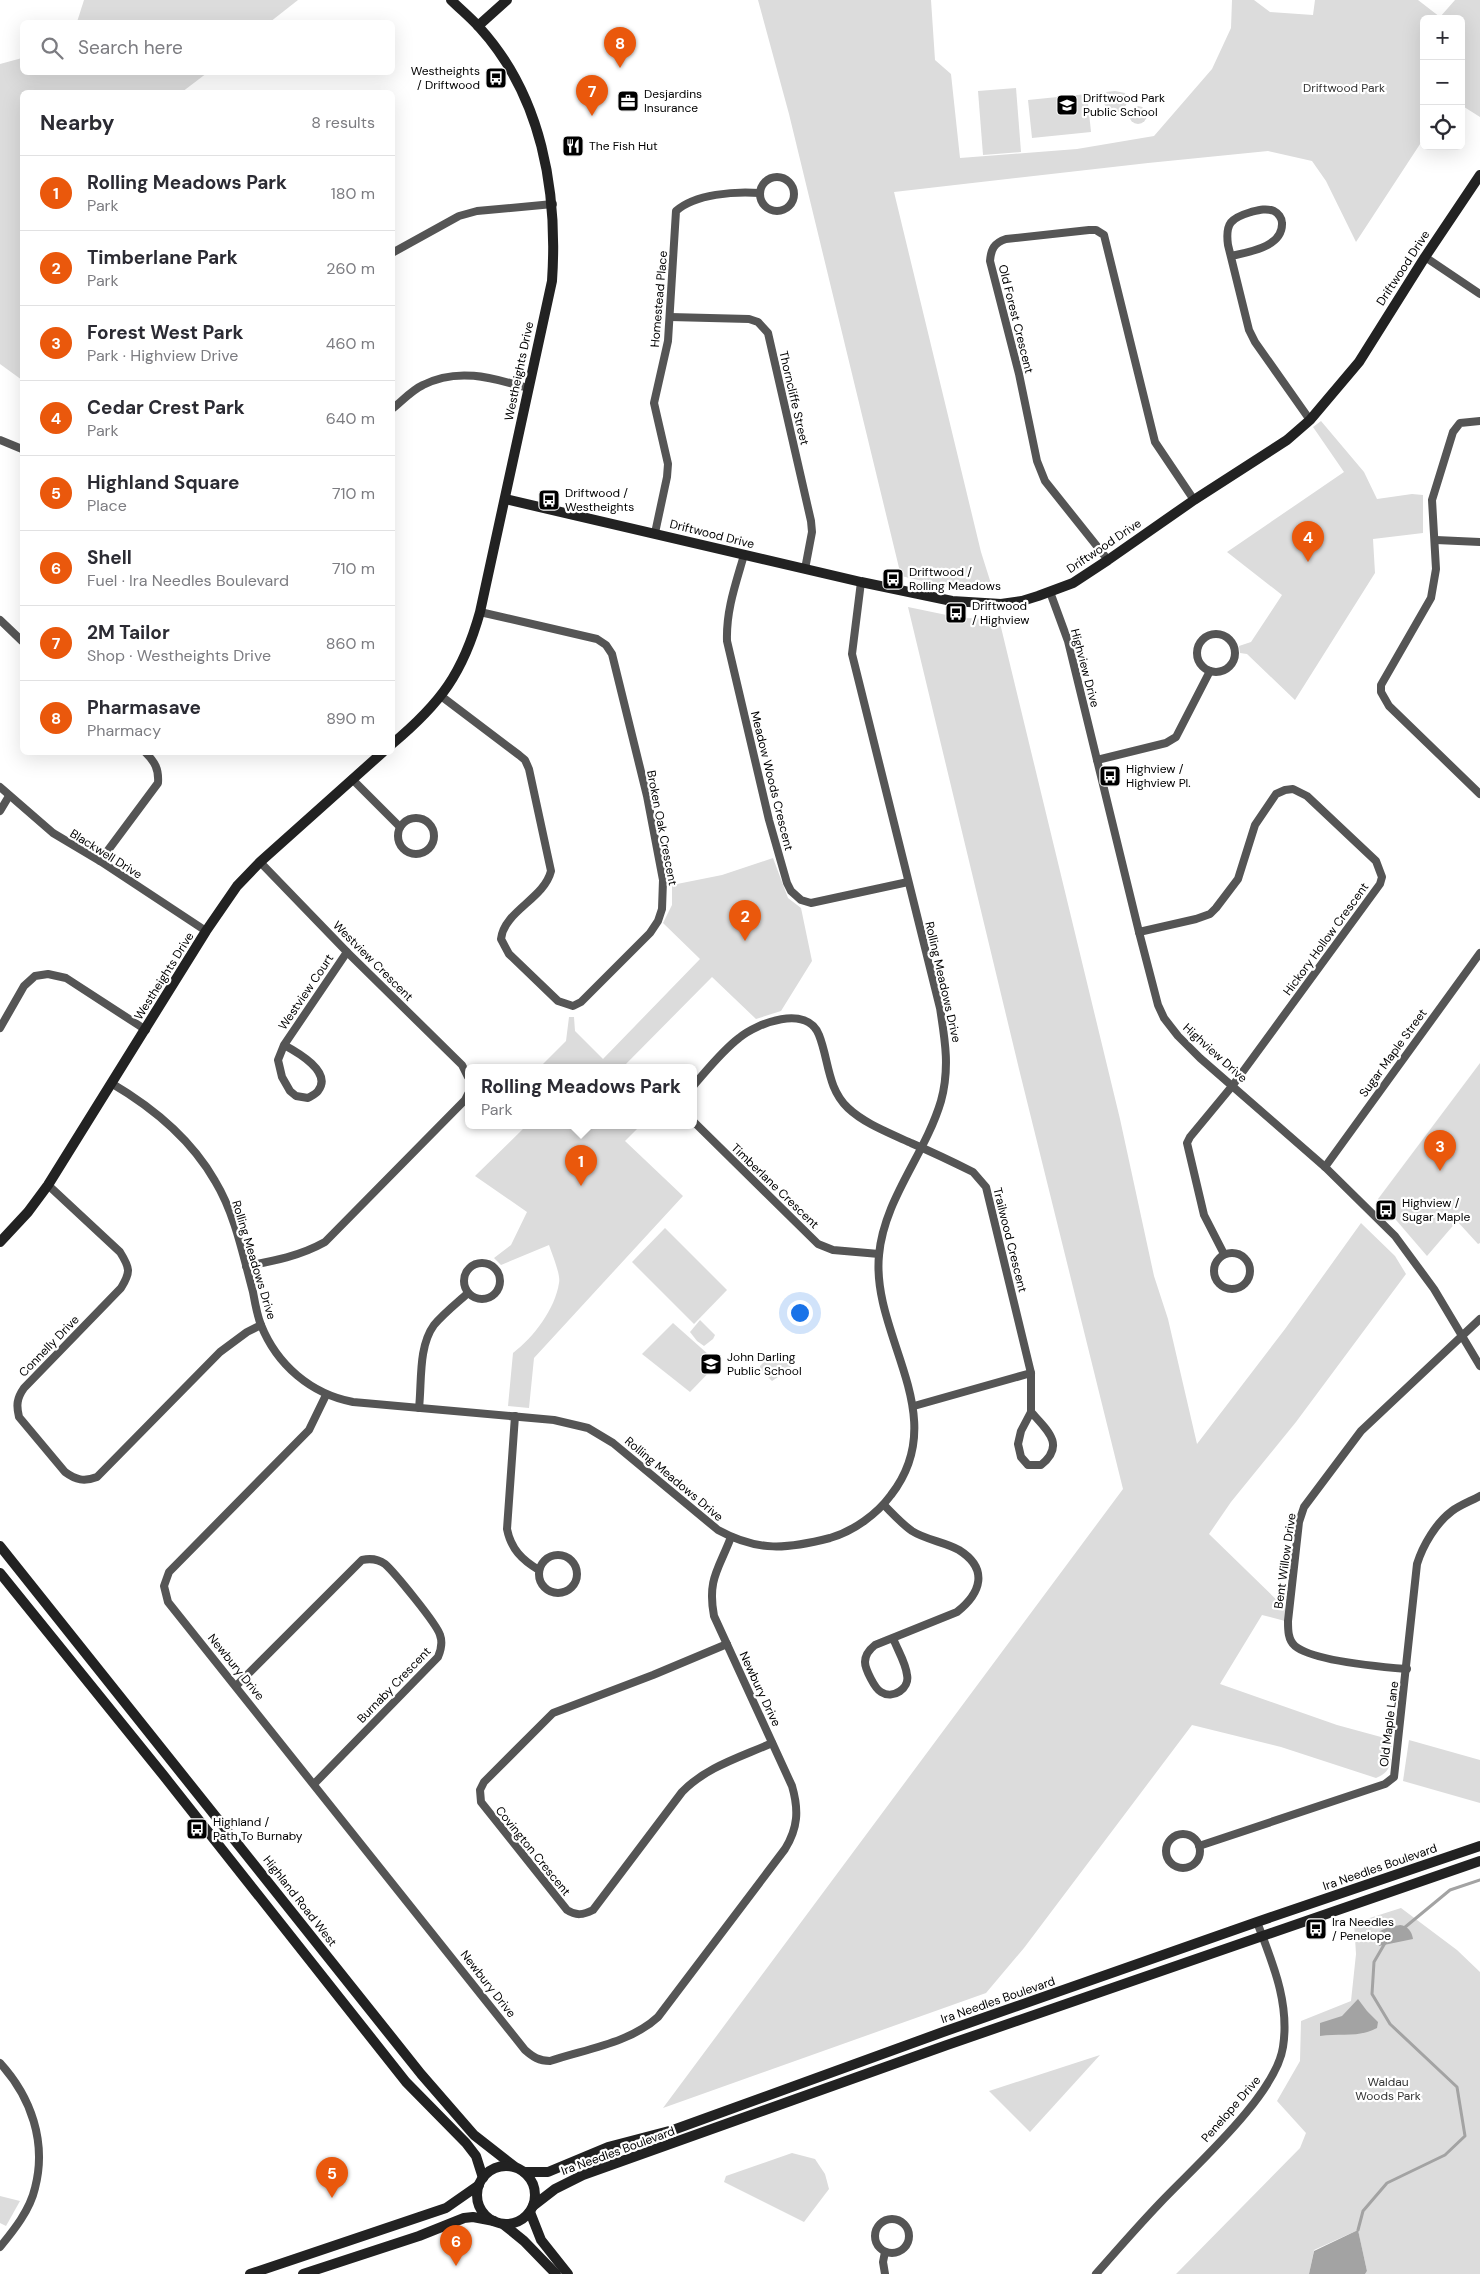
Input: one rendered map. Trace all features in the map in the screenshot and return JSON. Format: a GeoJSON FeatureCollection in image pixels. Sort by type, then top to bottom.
{"type":"FeatureCollection","features":[{"type":"Feature","properties":{"kind":"main road","name":"Westheights Drive"},"geometry":{"type":"LineString","coordinates":[[395,741],[428,712],[441,696],[460,668],[471,645],[480,612],[552,281],[554,245],[553,204],[546,164],[536,129],[523,96],[506,64],[478,26],[451,0]]}},
{"type":"Feature","properties":{"kind":"main road"},"geometry":{"type":"LineString","coordinates":[[478,26],[506,0]]}},
{"type":"Feature","properties":{"kind":"main road","name":"Driftwood Drive"},"geometry":{"type":"LineString","coordinates":[[505,499],[952,602],[975,604],[1022,601],[1050,592],[1073,583],[1108,560],[1194,500],[1287,440],[1310,420],[1359,362],[1425,257],[1480,175]]}},
{"type":"Feature","properties":{"kind":"main road","name":"Westheights Drive"},"geometry":{"type":"LineString","coordinates":[[0,1242],[28,1212],[48,1185],[206,931],[238,886],[260,862],[380,755]]}},
{"type":"Feature","properties":{"kind":"main road","name":"Highland Road West"},"geometry":{"type":"LineString","coordinates":[[0,1546],[421,2074],[474,2135],[519,2169]]}},
{"type":"Feature","properties":{"kind":"main road"},"geometry":{"type":"LineString","coordinates":[[0,1573],[164,1776],[406,2082],[466,2143],[476,2156],[481,2182],[478,2196],[480,2206],[486,2215],[524,2241],[556,2274]]}},
{"type":"Feature","properties":{"kind":"main road","name":"Ira Needles Boulevard"},"geometry":{"type":"LineString","coordinates":[[519,2169],[548,2172],[608,2147],[673,2130],[943,2032],[1480,1846]]}},
{"type":"Feature","properties":{"kind":"main road","name":"Ira Needles Boulevard"},"geometry":{"type":"LineString","coordinates":[[532,2209],[555,2189],[583,2175],[947,2045],[1480,1861]]}},
{"type":"Feature","properties":{"kind":"main road"},"geometry":{"type":"LineString","coordinates":[[250,2274],[446,2208],[497,2168],[519,2169],[532,2181],[536,2193],[532,2209],[541,2240],[568,2274]]}},
{"type":"Feature","properties":{"kind":"main road"},"geometry":{"type":"LineString","coordinates":[[303,2274],[419,2236],[464,2218],[474,2217],[498,2223],[518,2221],[532,2209]]}},
{"type":"Feature","properties":{"kind":"street"},"geometry":{"type":"LineString","coordinates":[[780,177],[791,184],[794,199],[786,209],[775,212],[764,206],[760,193],[761,187],[768,179],[780,177]]}},
{"type":"Feature","properties":{"kind":"street","name":"Homestead Place"},"geometry":{"type":"LineString","coordinates":[[654,533],[667,477],[668,464],[654,403],[668,341],[676,211],[690,202],[736,191],[760,193]]}},
{"type":"Feature","properties":{"kind":"street"},"geometry":{"type":"LineString","coordinates":[[395,251],[468,214],[496,208],[553,204]]}},
{"type":"Feature","properties":{"kind":"street"},"geometry":{"type":"LineString","coordinates":[[1231,256],[1250,252],[1278,238],[1282,229],[1282,220],[1276,212],[1266,209],[1235,217],[1229,224],[1226,233],[1231,256],[1249,330],[1255,342],[1310,420]]}},
{"type":"Feature","properties":{"kind":"street","name":"Old Forest Crescent"},"geometry":{"type":"LineString","coordinates":[[1108,560],[1045,481],[1037,461],[990,261],[991,252],[995,244],[1006,239],[1089,230],[1096,230],[1104,236],[1155,442],[1194,500]]}},
{"type":"Feature","properties":{"kind":"street"},"geometry":{"type":"LineString","coordinates":[[1425,257],[1480,294]]}},
{"type":"Feature","properties":{"kind":"street","name":"Thorncliffe Street"},"geometry":{"type":"LineString","coordinates":[[670,317],[749,319],[758,322],[768,333],[811,520],[812,532],[805,569]]}},
{"type":"Feature","properties":{"kind":"street"},"geometry":{"type":"LineString","coordinates":[[395,407],[422,385],[448,376],[470,374],[528,388]]}},
{"type":"Feature","properties":{"kind":"street"},"geometry":{"type":"LineString","coordinates":[[1480,421],[1460,423],[1453,432],[1432,500],[1432,518],[1436,540],[1436,569],[1431,598],[1382,680],[1381,692],[1389,706],[1480,794]]}},
{"type":"Feature","properties":{"kind":"street"},"geometry":{"type":"LineString","coordinates":[[0,440],[20,448]]}},
{"type":"Feature","properties":{"kind":"street"},"geometry":{"type":"LineString","coordinates":[[1436,540],[1480,542]]}},
{"type":"Feature","properties":{"kind":"street","name":"Meadow Woods Crescent"},"geometry":{"type":"LineString","coordinates":[[744,555],[730,604],[727,641],[768,820],[791,891],[801,900],[812,903],[908,882]]}},
{"type":"Feature","properties":{"kind":"street","name":"Rolling Meadows Drive"},"geometry":{"type":"LineString","coordinates":[[111,1083],[162,1117],[198,1156],[215,1181],[230,1211],[261,1325],[284,1362],[312,1387],[326,1395],[353,1402],[554,1420],[594,1432],[613,1443],[718,1530],[754,1545],[774,1548],[796,1546],[838,1535],[864,1521],[884,1504],[899,1485],[911,1454],[914,1406],[884,1307],[879,1275],[879,1254],[888,1214],[922,1147],[941,1101],[948,1054],[940,1008],[852,654],[861,582]]}},
{"type":"Feature","properties":{"kind":"street","name":"Highview Drive"},"geometry":{"type":"LineString","coordinates":[[1050,592],[1068,640],[1139,932],[1158,1005],[1164,1018],[1178,1036],[1200,1058],[1325,1167],[1377,1217],[1409,1252],[1463,1335],[1480,1366]]}},
{"type":"Feature","properties":{"kind":"street","name":"Broken Oak Crescent"},"geometry":{"type":"LineString","coordinates":[[441,696],[519,755],[525,760],[529,769],[551,871],[546,882],[505,926],[501,939],[509,954],[558,1001],[573,1006],[581,1002],[650,932],[658,921],[662,909],[663,880],[648,805],[612,654],[606,645],[597,639],[480,612]]}},
{"type":"Feature","properties":{"kind":"street"},"geometry":{"type":"LineString","coordinates":[[0,620],[20,639]]}},
{"type":"Feature","properties":{"kind":"street"},"geometry":{"type":"LineString","coordinates":[[1221,634],[1232,642],[1235,656],[1232,662],[1223,670],[1210,671],[1199,661],[1198,647],[1205,636],[1221,634]]}},
{"type":"Feature","properties":{"kind":"street"},"geometry":{"type":"LineString","coordinates":[[1097,760],[1166,743],[1176,737],[1210,671]]}},
{"type":"Feature","properties":{"kind":"street"},"geometry":{"type":"LineString","coordinates":[[100,861],[158,783],[159,772],[154,760],[148,755]]}},
{"type":"Feature","properties":{"kind":"street"},"geometry":{"type":"LineString","coordinates":[[352,779],[400,827]]}},
{"type":"Feature","properties":{"kind":"street","name":"Blackwell Drive"},"geometry":{"type":"LineString","coordinates":[[0,787],[53,833],[100,861],[206,931]]}},
{"type":"Feature","properties":{"kind":"street","name":"Hickory Hollow Crescent"},"geometry":{"type":"LineString","coordinates":[[1139,932],[1210,914],[1238,879],[1255,825],[1276,794],[1285,790],[1292,790],[1307,796],[1376,862],[1382,877],[1380,884],[1233,1085],[1187,1143],[1204,1215],[1224,1254]]}},
{"type":"Feature","properties":{"kind":"street"},"geometry":{"type":"LineString","coordinates":[[0,812],[9,796]]}},
{"type":"Feature","properties":{"kind":"street"},"geometry":{"type":"LineString","coordinates":[[414,818],[424,820],[432,828],[434,838],[430,848],[421,854],[412,855],[403,850],[398,841],[400,827],[408,820],[414,818]]}},
{"type":"Feature","properties":{"kind":"street","name":"Westview Crescent"},"geometry":{"type":"LineString","coordinates":[[260,862],[347,952],[462,1065],[465,1071]]}},
{"type":"Feature","properties":{"kind":"street","name":"Westview Court"},"geometry":{"type":"LineString","coordinates":[[284,1045],[301,1054],[318,1071],[321,1081],[318,1091],[308,1098],[296,1096],[290,1091],[282,1077],[278,1060],[284,1045],[347,952]]}},
{"type":"Feature","properties":{"kind":"street","name":"Sugar Maple Street"},"geometry":{"type":"LineString","coordinates":[[1325,1167],[1480,953]]}},
{"type":"Feature","properties":{"kind":"street"},"geometry":{"type":"LineString","coordinates":[[0,1028],[24,986],[35,976],[48,974],[66,978],[146,1030]]}},
{"type":"Feature","properties":{"kind":"street"},"geometry":{"type":"LineString","coordinates":[[697,1081],[739,1038],[751,1030],[787,1018],[800,1018],[812,1024],[819,1034],[828,1073],[836,1092],[848,1108],[870,1123],[922,1147]]}},
{"type":"Feature","properties":{"kind":"street"},"geometry":{"type":"LineString","coordinates":[[246,1266],[292,1257],[309,1251],[325,1242],[465,1100]]}},
{"type":"Feature","properties":{"kind":"street","name":"Timberlane Crescent"},"geometry":{"type":"LineString","coordinates":[[697,1125],[818,1244],[833,1250],[879,1254]]}},
{"type":"Feature","properties":{"kind":"street","name":"Trailwood Crescent"},"geometry":{"type":"LineString","coordinates":[[922,1147],[973,1172],[986,1187],[1031,1373],[1031,1412],[1021,1431],[1018,1444],[1021,1457],[1028,1465],[1041,1466],[1052,1456],[1053,1447],[1050,1435],[1031,1412]]}},
{"type":"Feature","properties":{"kind":"street","name":"Connelly Drive"},"geometry":{"type":"LineString","coordinates":[[48,1185],[120,1252],[128,1265],[128,1276],[121,1288],[18,1396],[17,1407],[19,1417],[65,1472],[74,1479],[87,1480],[96,1476],[220,1352],[247,1332],[261,1325]]}},
{"type":"Feature","properties":{"kind":"street"},"geometry":{"type":"LineString","coordinates":[[1236,1253],[1244,1257],[1250,1266],[1248,1280],[1240,1288],[1230,1289],[1222,1286],[1215,1278],[1214,1267],[1218,1259],[1224,1254],[1236,1253]]}},
{"type":"Feature","properties":{"kind":"street"},"geometry":{"type":"LineString","coordinates":[[479,1263],[494,1268],[500,1282],[496,1292],[486,1299],[480,1299],[468,1293],[464,1278],[468,1269],[479,1263]]}},
{"type":"Feature","properties":{"kind":"street"},"geometry":{"type":"LineString","coordinates":[[419,1408],[424,1351],[428,1336],[435,1325],[468,1293]]}},
{"type":"Feature","properties":{"kind":"street"},"geometry":{"type":"LineString","coordinates":[[1463,1335],[1480,1319]]}},
{"type":"Feature","properties":{"kind":"street","name":"Bent Willow Drive"},"geometry":{"type":"LineString","coordinates":[[1407,1669],[1338,1660],[1305,1652],[1295,1646],[1290,1640],[1288,1621],[1299,1522],[1304,1507],[1361,1431],[1463,1335]]}},
{"type":"Feature","properties":{"kind":"street"},"geometry":{"type":"LineString","coordinates":[[914,1406],[1031,1373]]}},
{"type":"Feature","properties":{"kind":"street","name":"Newbury Drive"},"geometry":{"type":"LineString","coordinates":[[326,1395],[309,1430],[169,1572],[164,1586],[168,1602],[315,1783],[525,2050],[533,2057],[542,2061],[550,2061],[633,2035],[651,2024],[785,1849],[795,1830],[798,1811],[792,1786],[714,1616],[711,1598],[715,1573],[731,1537]]}},
{"type":"Feature","properties":{"kind":"street"},"geometry":{"type":"LineString","coordinates":[[515,1416],[507,1530],[510,1541],[523,1561],[539,1570]]}},
{"type":"Feature","properties":{"kind":"street","name":"Old Maple Lane"},"geometry":{"type":"LineString","coordinates":[[1199,1846],[1389,1782],[1395,1772],[1417,1564],[1422,1550],[1452,1511],[1480,1496]]}},
{"type":"Feature","properties":{"kind":"street"},"geometry":{"type":"LineString","coordinates":[[884,1504],[913,1531],[960,1551],[976,1566],[980,1575],[976,1592],[957,1612],[893,1638],[870,1650],[865,1661],[877,1689],[887,1694],[899,1692],[907,1682],[908,1674],[893,1638]]}},
{"type":"Feature","properties":{"kind":"street"},"geometry":{"type":"LineString","coordinates":[[561,1555],[573,1561],[577,1576],[570,1589],[555,1593],[543,1586],[539,1580],[539,1570],[550,1556],[561,1555]]}},
{"type":"Feature","properties":{"kind":"street","name":"Burnaby Crescent"},"geometry":{"type":"LineString","coordinates":[[236,1686],[362,1560],[376,1560],[394,1574],[439,1632],[441,1652],[438,1658],[315,1783]]}},
{"type":"Feature","properties":{"kind":"street","name":"Covington Crescent"},"geometry":{"type":"LineString","coordinates":[[727,1644],[654,1675],[553,1713],[484,1782],[480,1790],[481,1802],[567,1910],[572,1914],[585,1914],[592,1910],[682,1792],[692,1782],[711,1770],[772,1743]]}},
{"type":"Feature","properties":{"kind":"street"},"geometry":{"type":"LineString","coordinates":[[1180,1834],[1189,1835],[1194,1838],[1199,1846],[1200,1854],[1196,1861],[1187,1867],[1173,1864],[1167,1855],[1169,1842],[1180,1834]]}},
{"type":"Feature","properties":{"kind":"street","name":"Penelope Drive"},"geometry":{"type":"LineString","coordinates":[[1096,2274],[1252,2105],[1266,2087],[1278,2066],[1285,2029],[1284,2002],[1257,1922]]}},
{"type":"Feature","properties":{"kind":"street"},"geometry":{"type":"LineString","coordinates":[[0,2063],[22,2092],[31,2112],[37,2132],[38,2160],[35,2188],[27,2208],[0,2247]]}},
{"type":"Feature","properties":{"kind":"street"},"geometry":{"type":"LineString","coordinates":[[887,2219],[897,2219],[907,2227],[909,2232],[908,2243],[897,2253],[885,2252],[875,2242],[876,2229],[887,2219]]}},
{"type":"Feature","properties":{"kind":"street"},"geometry":{"type":"LineString","coordinates":[[885,2252],[883,2262],[885,2274]]}},
{"type":"Feature","properties":{"kind":"green space"},"geometry":{"type":"Polygon","coordinates":[[[84,0],[298,0],[273,20],[78,20],[84,0]]]}},
{"type":"Feature","properties":{"kind":"green space","name":"Driftwood Park"},"geometry":{"type":"Polygon","coordinates":[[[758,0],[931,0],[935,60],[951,74],[960,158],[1077,149],[1154,136],[1212,69],[1231,28],[1232,0],[1254,0],[1270,12],[1313,15],[1315,0],[1418,0],[1437,15],[1420,15],[1420,144],[1356,242],[1326,181],[1312,161],[1268,151],[894,192],[981,552],[993,590],[953,588],[901,576],[789,114],[758,0]]]}},
{"type":"Feature","properties":{"kind":"green space","name":"Driftwood Park"},"geometry":{"type":"Polygon","coordinates":[[[1455,0],[1480,0],[1480,117],[1465,108],[1465,15],[1442,15],[1455,0]]]}},
{"type":"Feature","properties":{"kind":"green space"},"geometry":{"type":"Polygon","coordinates":[[[20,59],[20,75],[204,75],[185,90],[20,90],[20,379],[0,364],[0,64],[20,59]]]}},
{"type":"Feature","properties":{"kind":"green space"},"geometry":{"type":"Polygon","coordinates":[[[1016,88],[1021,152],[983,155],[978,91],[1016,88]]]}},
{"type":"Feature","properties":{"kind":"green space"},"geometry":{"type":"Polygon","coordinates":[[[1106,92],[1125,93],[1128,102],[1122,111],[1115,114],[1108,113],[1104,103],[1106,92]]]}},
{"type":"Feature","properties":{"kind":"green space"},"geometry":{"type":"Polygon","coordinates":[[[1087,94],[1091,132],[1032,138],[1028,100],[1087,94]]]}},
{"type":"Feature","properties":{"kind":"green space"},"geometry":{"type":"Polygon","coordinates":[[[1138,106],[1144,109],[1147,115],[1144,121],[1138,124],[1132,121],[1129,115],[1132,109],[1138,106]]]}},
{"type":"Feature","properties":{"kind":"green space"},"geometry":{"type":"Polygon","coordinates":[[[1321,421],[1364,472],[1377,499],[1412,494],[1423,495],[1423,533],[1373,539],[1375,573],[1295,700],[1247,654],[1240,653],[1239,646],[1251,642],[1282,595],[1227,552],[1344,472],[1313,427],[1321,421]]]}},
{"type":"Feature","properties":{"kind":"green space"},"geometry":{"type":"Polygon","coordinates":[[[908,607],[961,618],[999,619],[1120,1119],[1154,1276],[1168,1319],[1197,1444],[1285,1329],[1361,1223],[1395,1256],[1406,1274],[1296,1422],[1231,1502],[1209,1534],[1286,1609],[1285,1621],[1262,1615],[1220,1684],[1337,1725],[1392,1740],[1390,1763],[1386,1772],[1376,1778],[1281,1747],[1192,1725],[1024,1948],[986,1993],[663,2108],[1123,1489],[1019,1069],[908,607]]]}},
{"type":"Feature","properties":{"kind":"green space"},"geometry":{"type":"Polygon","coordinates":[[[773,858],[788,898],[801,908],[812,961],[781,1011],[756,1019],[712,977],[626,1064],[543,1064],[566,1041],[569,1017],[574,1017],[575,1031],[603,1059],[700,959],[663,923],[672,905],[672,885],[722,875],[773,858]]]}},
{"type":"Feature","properties":{"kind":"green space"},"geometry":{"type":"Polygon","coordinates":[[[1480,1063],[1480,1243],[1478,1244],[1457,1221],[1427,1256],[1378,1199],[1480,1063]]]}},
{"type":"Feature","properties":{"kind":"green space"},"geometry":{"type":"Polygon","coordinates":[[[523,1129],[637,1129],[625,1141],[683,1196],[534,1358],[529,1408],[508,1406],[513,1353],[536,1331],[548,1312],[557,1293],[559,1275],[549,1245],[501,1265],[494,1258],[511,1245],[527,1212],[475,1176],[523,1129]]]}},
{"type":"Feature","properties":{"kind":"green space"},"geometry":{"type":"Polygon","coordinates":[[[665,1228],[727,1290],[694,1324],[632,1262],[665,1228]]]}},
{"type":"Feature","properties":{"kind":"green space"},"geometry":{"type":"Polygon","coordinates":[[[700,1320],[715,1335],[704,1346],[690,1332],[700,1320]]]}},
{"type":"Feature","properties":{"kind":"green space"},"geometry":{"type":"Polygon","coordinates":[[[673,1323],[718,1363],[690,1392],[642,1354],[673,1323]]]}},
{"type":"Feature","properties":{"kind":"green space"},"geometry":{"type":"Polygon","coordinates":[[[772,1354],[778,1361],[786,1359],[791,1366],[790,1369],[772,1381],[760,1369],[760,1366],[772,1354]]]}},
{"type":"Feature","properties":{"kind":"green space"},"geometry":{"type":"Polygon","coordinates":[[[1409,1740],[1480,1760],[1480,1803],[1403,1781],[1409,1740]]]}},
{"type":"Feature","properties":{"kind":"green space","name":"Waldau Woods Park"},"geometry":{"type":"Polygon","coordinates":[[[1401,1908],[1457,1950],[1480,1972],[1480,2274],[1365,2274],[1367,2271],[1358,2230],[1314,2250],[1309,2274],[1176,2274],[1300,2148],[1306,2133],[1277,2101],[1300,2061],[1301,2021],[1351,2001],[1356,1954],[1354,1923],[1401,1908]]]}},
{"type":"Feature","properties":{"kind":"green space"},"geometry":{"type":"Polygon","coordinates":[[[1100,2055],[1030,2132],[989,2091],[1100,2055]]]}},
{"type":"Feature","properties":{"kind":"green space"},"geometry":{"type":"Polygon","coordinates":[[[792,2153],[815,2159],[825,2174],[829,2189],[804,2222],[724,2182],[726,2176],[792,2153]]]}},
{"type":"Feature","properties":{"kind":"green space"},"geometry":{"type":"Polygon","coordinates":[[[0,2196],[20,2201],[6,2226],[0,2223],[0,2196]]]}},
{"type":"Feature","properties":{"kind":"shaded area"},"geometry":{"type":"Polygon","coordinates":[[[1400,1925],[1409,1930],[1413,1939],[1379,1946],[1377,1936],[1382,1930],[1400,1925]]]}},
{"type":"Feature","properties":{"kind":"shaded area"},"geometry":{"type":"Polygon","coordinates":[[[1358,1999],[1378,2022],[1377,2028],[1356,2034],[1320,2036],[1320,2023],[1342,2016],[1358,1999]]]}},
{"type":"Feature","properties":{"kind":"shaded area"},"geometry":{"type":"Polygon","coordinates":[[[1358,2230],[1367,2271],[1365,2274],[1309,2274],[1314,2251],[1358,2230]]]}},
{"type":"Feature","properties":{"kind":"waterway"},"geometry":{"type":"LineString","coordinates":[[1404,1928],[1450,1890],[1480,1880]]}},
{"type":"Feature","properties":{"kind":"waterway"},"geometry":{"type":"LineString","coordinates":[[1358,2230],[1363,2211],[1387,2183],[1445,2155],[1465,2136],[1457,2087],[1390,2024],[1372,1994],[1374,1962],[1385,1943]]}},
{"type":"Feature","properties":{"kind":"place","name":"Pharmasave"},"geometry":{"type":"Point","coordinates":[620,68]}},
{"type":"Feature","properties":{"kind":"place","name":"Westheights / Driftwood"},"geometry":{"type":"Point","coordinates":[496,78]}},
{"type":"Feature","properties":{"kind":"place","name":"Desjardins Insurance"},"geometry":{"type":"Point","coordinates":[628,101]}},
{"type":"Feature","properties":{"kind":"place","name":"Driftwood Park Public School"},"geometry":{"type":"Point","coordinates":[1067,105]}},
{"type":"Feature","properties":{"kind":"place","name":"2M Tailor"},"geometry":{"type":"Point","coordinates":[592,116]}},
{"type":"Feature","properties":{"kind":"place","name":"The Fish Hut"},"geometry":{"type":"Point","coordinates":[573,146]}},
{"type":"Feature","properties":{"kind":"place","name":"Driftwood / Westheights"},"geometry":{"type":"Point","coordinates":[549,500]}},
{"type":"Feature","properties":{"kind":"place","name":"Cedar Crest Park"},"geometry":{"type":"Point","coordinates":[1308,562]}},
{"type":"Feature","properties":{"kind":"place","name":"Driftwood / Rolling Meadows"},"geometry":{"type":"Point","coordinates":[893,579]}},
{"type":"Feature","properties":{"kind":"place","name":"Driftwood / Highview"},"geometry":{"type":"Point","coordinates":[956,613]}},
{"type":"Feature","properties":{"kind":"place","name":"Highview / Highview Pl."},"geometry":{"type":"Point","coordinates":[1110,776]}},
{"type":"Feature","properties":{"kind":"place","name":"Timberlane Park"},"geometry":{"type":"Point","coordinates":[745,941]}},
{"type":"Feature","properties":{"kind":"place","name":"Forest West Park"},"geometry":{"type":"Point","coordinates":[1440,1171]}},
{"type":"Feature","properties":{"kind":"place","name":"Rolling Meadows Park"},"geometry":{"type":"Point","coordinates":[581,1186]}},
{"type":"Feature","properties":{"kind":"place","name":"Highview / Sugar Maple"},"geometry":{"type":"Point","coordinates":[1386,1210]}},
{"type":"Feature","properties":{"kind":"place","name":"John Darling Public School"},"geometry":{"type":"Point","coordinates":[711,1364]}},
{"type":"Feature","properties":{"kind":"place","name":"Highland / Path To Burnaby"},"geometry":{"type":"Point","coordinates":[197,1829]}},
{"type":"Feature","properties":{"kind":"place","name":"Ira Needles / Penelope"},"geometry":{"type":"Point","coordinates":[1316,1929]}},
{"type":"Feature","properties":{"kind":"place","name":"Highland Square"},"geometry":{"type":"Point","coordinates":[332,2198]}},
{"type":"Feature","properties":{"kind":"place","name":"Shell"},"geometry":{"type":"Point","coordinates":[456,2266]}}]}
